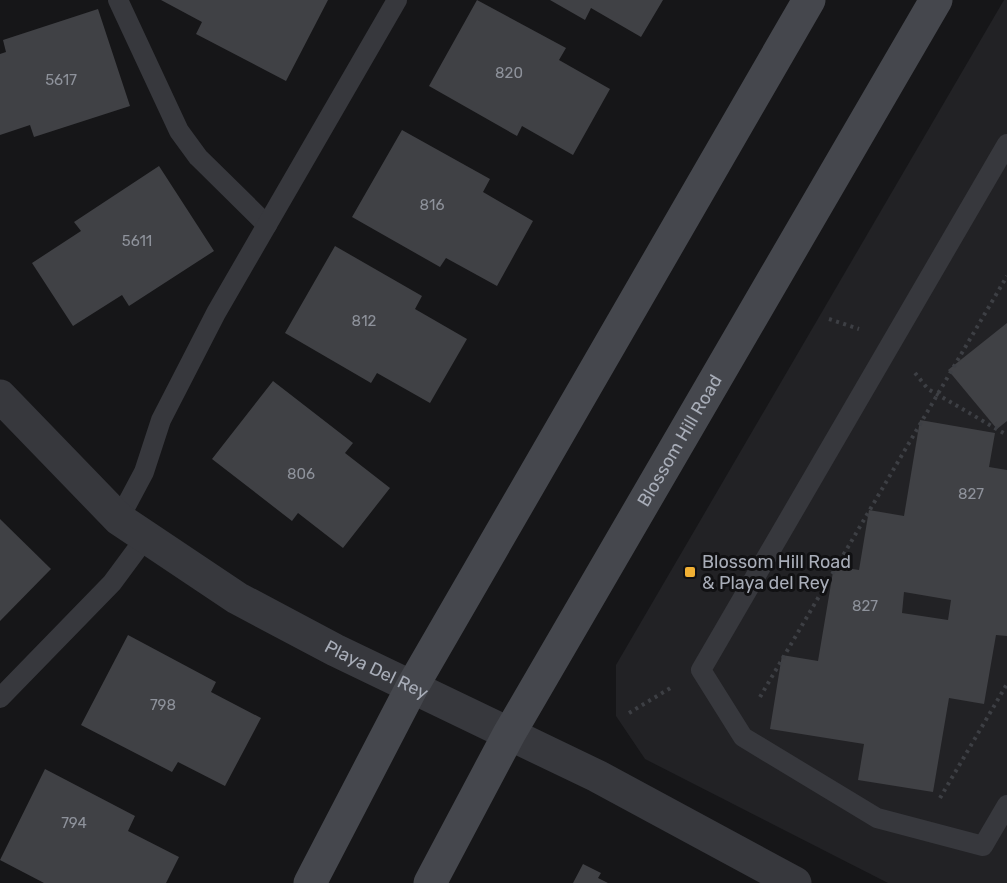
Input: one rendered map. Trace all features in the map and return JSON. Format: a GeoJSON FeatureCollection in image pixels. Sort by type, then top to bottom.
{"type":"FeatureCollection","features":[{"type":"Feature","properties":{"kind":"main road"},"geometry":{"type":"LineString","coordinates":[[310,883],[412,687],[809,0]]}},
{"type":"Feature","properties":{"kind":"main road","name":"Blossom Hill Road"},"geometry":{"type":"LineString","coordinates":[[430,883],[509,734],[936,0]]}},
{"type":"Feature","properties":{"kind":"street","name":"Playa Del Rey"},"geometry":{"type":"LineString","coordinates":[[0,396],[133,528],[237,598],[412,687],[597,776],[764,875],[795,883]]}},
{"type":"Feature","properties":{"kind":"lane"},"geometry":{"type":"LineString","coordinates":[[118,0],[179,131],[198,157],[267,225]]}},
{"type":"Feature","properties":{"kind":"lane"},"geometry":{"type":"LineString","coordinates":[[0,698],[112,583],[133,528],[144,472],[161,420],[216,313],[397,0]]}},
{"type":"Feature","properties":{"kind":"lane"},"geometry":{"type":"LineString","coordinates":[[1007,144],[700,670],[743,737],[877,818],[983,846],[1007,805]]}},
{"type":"Feature","properties":{"kind":"path"},"geometry":{"type":"LineString","coordinates":[[756,704],[1007,276]]}},
{"type":"Feature","properties":{"kind":"path"},"geometry":{"type":"LineString","coordinates":[[829,319],[869,332]]}},
{"type":"Feature","properties":{"kind":"path"},"geometry":{"type":"LineString","coordinates":[[911,368],[928,389],[1007,435]]}},
{"type":"Feature","properties":{"kind":"path"},"geometry":{"type":"LineString","coordinates":[[629,713],[700,670]]}},
{"type":"Feature","properties":{"kind":"path"},"geometry":{"type":"LineString","coordinates":[[938,801],[1007,684]]}},
{"type":"Feature","properties":{"kind":"shaded area"},"geometry":{"type":"Polygon","coordinates":[[[1004,0],[1007,0],[1007,883],[888,883],[645,759],[616,716],[616,665],[1004,0]]]}},
{"type":"Feature","properties":{"kind":"building"},"geometry":{"type":"Polygon","coordinates":[[[161,0],[328,0],[286,81],[196,34],[202,22],[161,0]]]}},
{"type":"Feature","properties":{"kind":"building"},"geometry":{"type":"Polygon","coordinates":[[[477,0],[566,48],[559,60],[610,89],[573,155],[522,126],[517,136],[429,86],[477,0]]]}},
{"type":"Feature","properties":{"kind":"building"},"geometry":{"type":"Polygon","coordinates":[[[550,0],[663,0],[641,37],[591,8],[585,20],[550,0]]]}},
{"type":"Feature","properties":{"kind":"building"},"geometry":{"type":"Polygon","coordinates":[[[98,9],[130,106],[34,137],[30,125],[0,135],[0,54],[6,52],[3,40],[98,9]]]}},
{"type":"Feature","properties":{"kind":"building"},"geometry":{"type":"Polygon","coordinates":[[[402,130],[490,179],[483,192],[533,221],[497,286],[446,258],[440,267],[352,217],[402,130]]]}},
{"type":"Feature","properties":{"kind":"building"},"geometry":{"type":"Polygon","coordinates":[[[159,166],[214,251],[129,306],[122,295],[73,326],[32,263],[81,231],[74,222],[159,166]]]}},
{"type":"Feature","properties":{"kind":"building"},"geometry":{"type":"Polygon","coordinates":[[[335,246],[422,296],[415,309],[467,339],[430,403],[377,373],[371,383],[285,333],[335,246]]]}},
{"type":"Feature","properties":{"kind":"building"},"geometry":{"type":"Polygon","coordinates":[[[1007,323],[1007,421],[997,429],[948,370],[1007,323]]]}},
{"type":"Feature","properties":{"kind":"building"},"geometry":{"type":"Polygon","coordinates":[[[273,381],[353,443],[345,453],[390,488],[343,548],[298,513],[292,521],[212,459],[273,381]]]}},
{"type":"Feature","properties":{"kind":"building"},"geometry":{"type":"Polygon","coordinates":[[[920,420],[995,433],[989,467],[1007,470],[1007,636],[996,635],[984,704],[949,698],[933,792],[858,780],[864,744],[770,729],[782,655],[818,661],[834,566],[859,570],[869,510],[904,516],[920,420]],[[904,592],[902,613],[948,620],[951,600],[904,592]]]}},
{"type":"Feature","properties":{"kind":"building"},"geometry":{"type":"Polygon","coordinates":[[[0,519],[51,569],[0,621],[0,519]]]}},
{"type":"Feature","properties":{"kind":"building"},"geometry":{"type":"Polygon","coordinates":[[[128,635],[216,682],[211,692],[261,718],[225,786],[178,762],[172,772],[81,725],[128,635]]]}},
{"type":"Feature","properties":{"kind":"building"},"geometry":{"type":"Polygon","coordinates":[[[45,769],[135,816],[128,831],[179,857],[166,883],[44,883],[0,860],[45,769]]]}},
{"type":"Feature","properties":{"kind":"building"},"geometry":{"type":"Polygon","coordinates":[[[583,864],[601,873],[598,878],[608,883],[573,883],[583,864]]]}},
{"type":"Feature","properties":{"kind":"place","name":"Blossom Hill Road & Playa del Rey"},"geometry":{"type":"Point","coordinates":[690,572]}}]}
